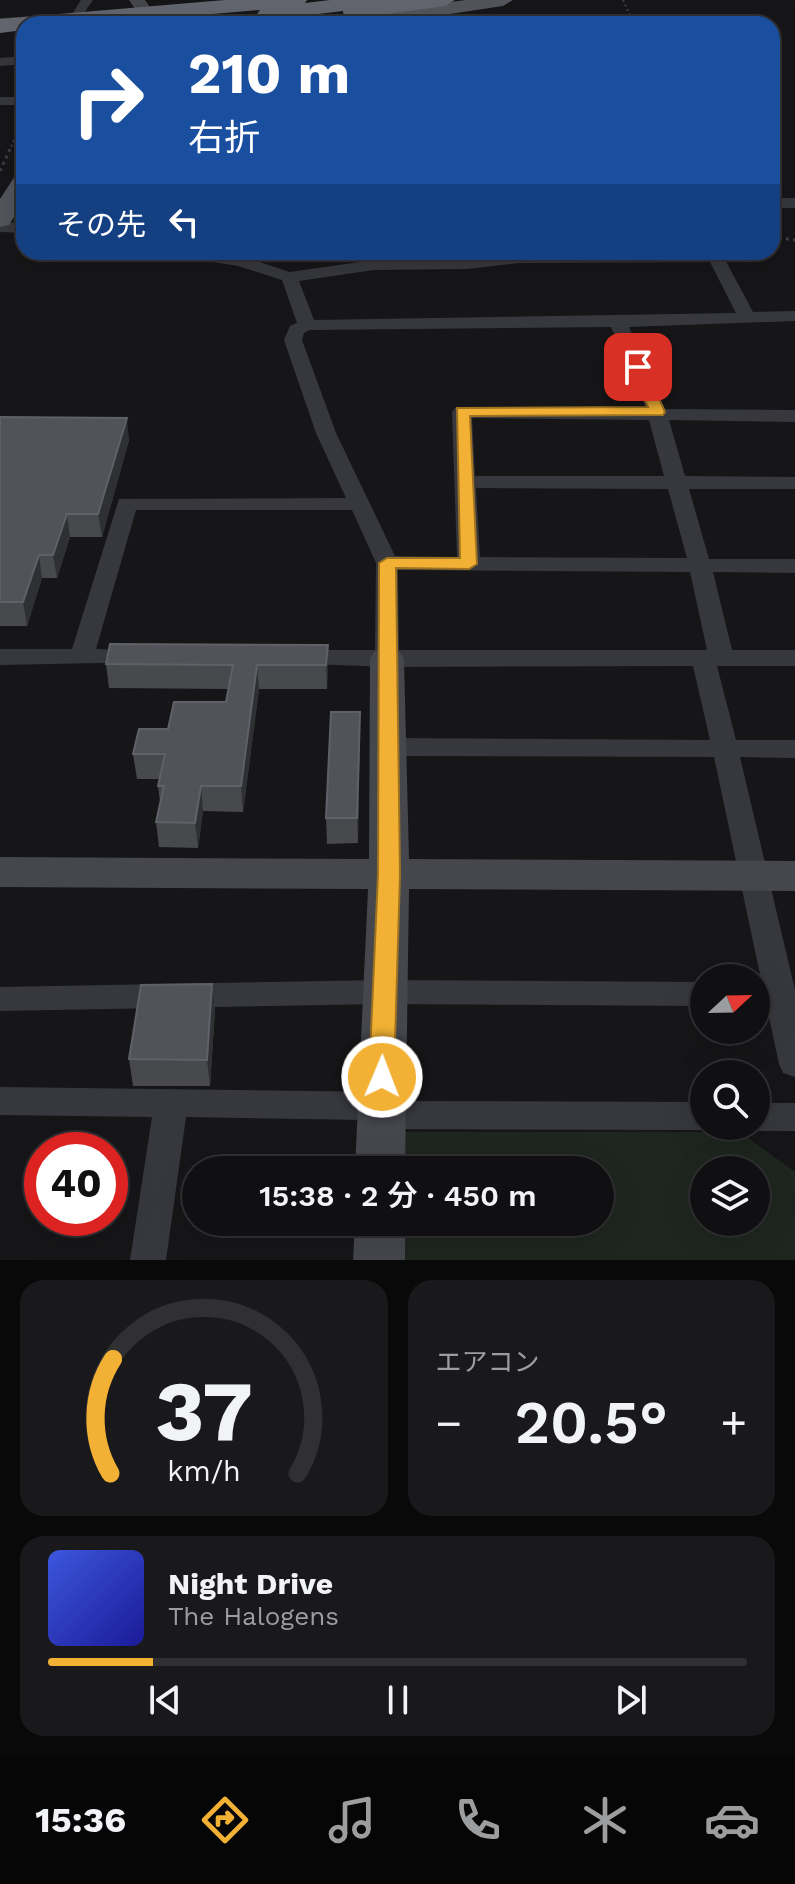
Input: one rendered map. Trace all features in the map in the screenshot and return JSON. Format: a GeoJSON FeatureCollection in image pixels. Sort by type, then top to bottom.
{"type":"FeatureCollection","features":[{"type":"Feature","properties":{"kind":"highway"},"geometry":{"type":"LineString","coordinates":[[150,14],[297,0]]}},
{"type":"Feature","properties":{"kind":"highway"},"geometry":{"type":"LineString","coordinates":[[120,16],[382,0]]}},
{"type":"Feature","properties":{"kind":"highway"},"geometry":{"type":"LineString","coordinates":[[271,16],[406,0]]}},
{"type":"Feature","properties":{"kind":"highway"},"geometry":{"type":"LineString","coordinates":[[324,16],[445,0]]}},
{"type":"Feature","properties":{"kind":"main road"},"geometry":{"type":"LineString","coordinates":[[397,16],[503,0]]}},
{"type":"Feature","properties":{"kind":"main road"},"geometry":{"type":"LineString","coordinates":[[0,219],[16,194]]}},
{"type":"Feature","properties":{"kind":"street"},"geometry":{"type":"LineString","coordinates":[[251,260],[289,277],[374,265],[468,264],[502,260]]}},
{"type":"Feature","properties":{"kind":"street"},"geometry":{"type":"LineString","coordinates":[[717,260],[747,317]]}},
{"type":"Feature","properties":{"kind":"street"},"geometry":{"type":"LineString","coordinates":[[289,277],[307,325]]}},
{"type":"Feature","properties":{"kind":"street"},"geometry":{"type":"LineString","coordinates":[[380,1156],[389,874],[387,563],[326,433],[293,340],[296,330],[307,325],[618,322],[795,316]]}},
{"type":"Feature","properties":{"kind":"street"},"geometry":{"type":"LineString","coordinates":[[618,322],[657,412],[700,566],[724,748],[755,875],[777,994],[795,1064]]}},
{"type":"Feature","properties":{"kind":"street"},"geometry":{"type":"LineString","coordinates":[[469,564],[462,412],[795,416]]}},
{"type":"Feature","properties":{"kind":"street"},"geometry":{"type":"LineString","coordinates":[[465,482],[795,483]]}},
{"type":"Feature","properties":{"kind":"street"},"geometry":{"type":"LineString","coordinates":[[82,657],[127,504],[359,504]]}},
{"type":"Feature","properties":{"kind":"street"},"geometry":{"type":"LineString","coordinates":[[387,563],[795,566]]}},
{"type":"Feature","properties":{"kind":"street"},"geometry":{"type":"LineString","coordinates":[[0,657],[159,657]]}},
{"type":"Feature","properties":{"kind":"street"},"geometry":{"type":"LineString","coordinates":[[265,658],[795,658]]}},
{"type":"Feature","properties":{"kind":"street"},"geometry":{"type":"LineString","coordinates":[[388,747],[795,749]]}},
{"type":"Feature","properties":{"kind":"street"},"geometry":{"type":"LineString","coordinates":[[0,872],[795,876]]}},
{"type":"Feature","properties":{"kind":"street"},"geometry":{"type":"LineString","coordinates":[[0,999],[383,992],[690,994]]}},
{"type":"Feature","properties":{"kind":"street"},"geometry":{"type":"LineString","coordinates":[[0,1101],[690,1116]]}},
{"type":"Feature","properties":{"kind":"street"},"geometry":{"type":"LineString","coordinates":[[148,1260],[171,1104]]}},
{"type":"Feature","properties":{"kind":"street"},"geometry":{"type":"LineString","coordinates":[[770,1117],[795,1117]]}},
{"type":"Feature","properties":{"kind":"street"},"geometry":{"type":"LineString","coordinates":[[379,1260],[380,1236]]}},
{"type":"Feature","properties":{"kind":"path"},"geometry":{"type":"LineString","coordinates":[[0,171],[16,137]]}},
{"type":"Feature","properties":{"kind":"shaded area"},"geometry":{"type":"Polygon","coordinates":[[[404,1132],[690,1132],[690,1140],[751,1140],[795,1172],[795,1260],[404,1260],[404,1236],[614,1236],[614,1156],[404,1156],[404,1132]]]}},
{"type":"Feature","properties":{"kind":"building"},"geometry":{"type":"Polygon","coordinates":[[[0,417],[127,418],[98,514],[67,514],[53,555],[39,555],[23,602],[0,602],[0,417]]]}},
{"type":"Feature","properties":{"kind":"building"},"geometry":{"type":"Polygon","coordinates":[[[110,644],[328,645],[326,665],[257,665],[241,786],[201,786],[195,823],[156,822],[164,786],[158,786],[165,754],[133,754],[139,729],[168,729],[174,702],[226,702],[233,665],[106,664],[110,644]]]}},
{"type":"Feature","properties":{"kind":"building"},"geometry":{"type":"Polygon","coordinates":[[[331,712],[360,712],[357,818],[326,818],[331,712]]]}},
{"type":"Feature","properties":{"kind":"building"},"geometry":{"type":"Polygon","coordinates":[[[212,984],[207,1060],[129,1059],[141,985],[212,984]]]}},
{"type":"Feature","properties":{"kind":"route"},"geometry":{"type":"LineString","coordinates":[[382,1077],[389,874],[387,563],[469,564],[462,412],[657,412],[638,367]]}}]}
